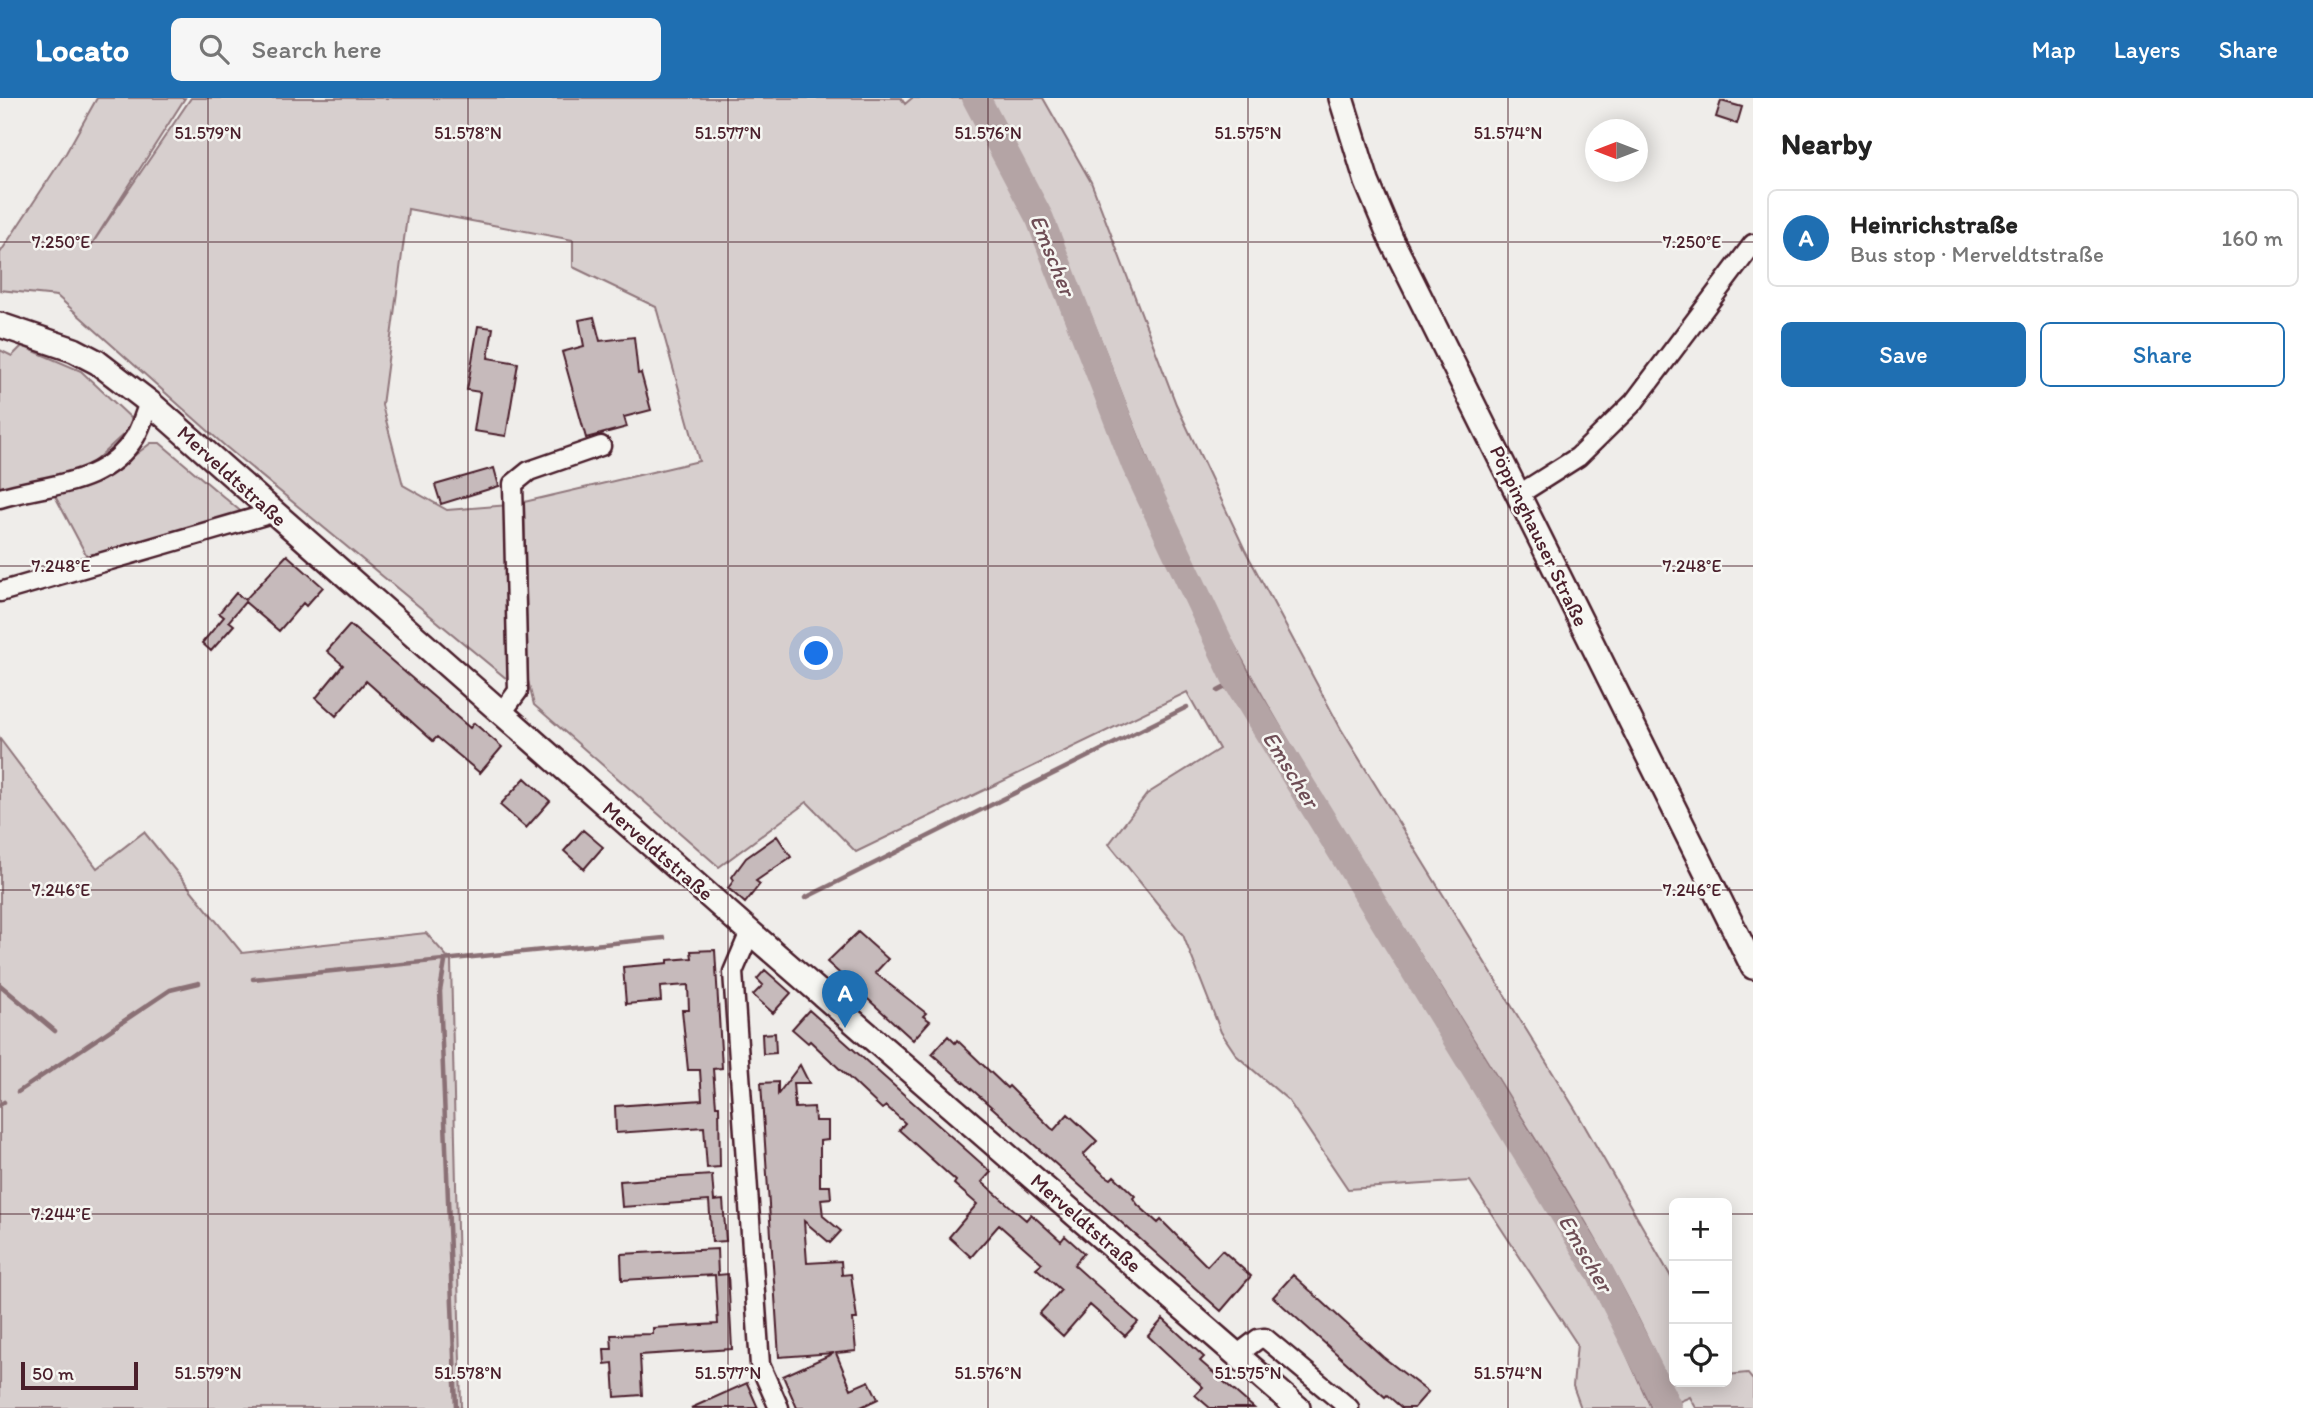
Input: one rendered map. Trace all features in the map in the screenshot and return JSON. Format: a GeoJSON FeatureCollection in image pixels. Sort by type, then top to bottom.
{"type":"FeatureCollection","features":[{"type":"Feature","properties":{"kind":"main road","name":"Pöppinghauser Straße"},"geometry":{"type":"LineString","coordinates":[[1341,98],[1367,182],[1391,239],[1753,967]]}},
{"type":"Feature","properties":{"kind":"main road","name":"Merveldtstraße"},"geometry":{"type":"LineString","coordinates":[[0,325],[74,350],[97,362],[149,402],[501,714],[1298,1408]]}},
{"type":"Feature","properties":{"kind":"street"},"geometry":{"type":"LineString","coordinates":[[1518,495],[1578,457],[1634,402],[1753,244]]}},
{"type":"Feature","properties":{"kind":"street"},"geometry":{"type":"LineString","coordinates":[[0,499],[79,481],[108,465],[135,437],[149,402]]}},
{"type":"Feature","properties":{"kind":"street"},"geometry":{"type":"LineString","coordinates":[[501,714],[517,691],[513,484],[529,471],[601,446]]}},
{"type":"Feature","properties":{"kind":"street"},"geometry":{"type":"LineString","coordinates":[[0,592],[272,513]]}},
{"type":"Feature","properties":{"kind":"street"},"geometry":{"type":"LineString","coordinates":[[750,932],[733,972],[760,1365],[779,1408]]}},
{"type":"Feature","properties":{"kind":"street"},"geometry":{"type":"LineString","coordinates":[[1237,1355],[1258,1339],[1265,1338],[1349,1408]]}},
{"type":"Feature","properties":{"kind":"shaded area"},"geometry":{"type":"Polygon","coordinates":[[[97,98],[185,98],[88,250],[191,98],[901,98],[905,104],[912,98],[963,98],[997,156],[1033,231],[1126,466],[1177,582],[1234,692],[1459,1057],[1603,1302],[1651,1408],[1581,1408],[1573,1386],[1577,1344],[1470,1181],[1348,1189],[1288,1100],[1237,1056],[1221,1032],[1183,935],[1109,844],[1147,794],[1219,749],[1187,692],[856,852],[807,802],[719,867],[534,705],[528,681],[524,502],[699,461],[656,307],[573,267],[573,240],[408,209],[382,405],[403,485],[447,510],[509,505],[513,684],[225,446],[57,296],[0,290],[0,253],[66,153],[97,98]]]}},
{"type":"Feature","properties":{"kind":"shaded area"},"geometry":{"type":"Polygon","coordinates":[[[986,98],[1043,98],[1091,182],[1176,404],[1245,550],[1341,729],[1575,1109],[1669,1273],[1669,1387],[1622,1287],[1580,1212],[1293,748],[1224,626],[1162,495],[1082,293],[1022,161],[986,98]]]}},
{"type":"Feature","properties":{"kind":"shaded area"},"geometry":{"type":"Polygon","coordinates":[[[22,346],[81,371],[132,419],[126,432],[86,469],[0,490],[0,350],[12,356],[22,346]]]}},
{"type":"Feature","properties":{"kind":"shaded area"},"geometry":{"type":"Polygon","coordinates":[[[151,443],[160,443],[245,515],[89,560],[55,496],[83,487],[111,473],[151,443]]]}},
{"type":"Feature","properties":{"kind":"shaded area"},"geometry":{"type":"Polygon","coordinates":[[[0,739],[97,868],[144,832],[242,953],[426,933],[451,961],[461,1408],[0,1408],[0,739]]]}},
{"type":"Feature","properties":{"kind":"shaded area"},"geometry":{"type":"Polygon","coordinates":[[[1747,1373],[1753,1380],[1753,1408],[1696,1408],[1690,1397],[1676,1403],[1669,1387],[1732,1387],[1732,1374],[1747,1373]]]}},
{"type":"Feature","properties":{"kind":"building"},"geometry":{"type":"Polygon","coordinates":[[[1721,101],[1742,107],[1737,124],[1716,117],[1721,101]]]}},
{"type":"Feature","properties":{"kind":"building"},"geometry":{"type":"Polygon","coordinates":[[[594,317],[600,341],[634,337],[638,374],[641,373],[651,410],[624,417],[627,427],[586,438],[562,352],[584,346],[579,320],[594,317]]]}},
{"type":"Feature","properties":{"kind":"building"},"geometry":{"type":"Polygon","coordinates":[[[478,326],[493,328],[488,358],[518,363],[506,436],[474,431],[480,392],[467,390],[478,326]]]}},
{"type":"Feature","properties":{"kind":"building"},"geometry":{"type":"Polygon","coordinates":[[[494,468],[499,486],[441,504],[435,485],[494,468]]]}},
{"type":"Feature","properties":{"kind":"building"},"geometry":{"type":"Polygon","coordinates":[[[287,555],[323,587],[306,606],[303,603],[279,631],[245,602],[229,621],[234,625],[211,651],[202,643],[224,617],[219,613],[236,593],[245,600],[287,555]]]}},
{"type":"Feature","properties":{"kind":"building"},"geometry":{"type":"Polygon","coordinates":[[[350,625],[470,728],[474,723],[502,747],[480,773],[437,737],[433,741],[366,681],[336,716],[316,698],[343,665],[327,651],[350,625]]]}},
{"type":"Feature","properties":{"kind":"building"},"geometry":{"type":"Polygon","coordinates":[[[525,778],[550,801],[526,828],[500,805],[525,778]]]}},
{"type":"Feature","properties":{"kind":"building"},"geometry":{"type":"Polygon","coordinates":[[[583,830],[603,847],[584,869],[564,851],[583,830]]]}},
{"type":"Feature","properties":{"kind":"building"},"geometry":{"type":"Polygon","coordinates":[[[777,836],[791,857],[756,881],[760,884],[745,903],[728,888],[734,880],[732,877],[746,858],[777,836]]]}},
{"type":"Feature","properties":{"kind":"building"},"geometry":{"type":"Polygon","coordinates":[[[858,932],[888,959],[875,973],[926,1013],[923,1016],[930,1021],[913,1040],[827,962],[858,932]]]}},
{"type":"Feature","properties":{"kind":"building"},"geometry":{"type":"Polygon","coordinates":[[[715,950],[722,1068],[713,1069],[716,1106],[719,1106],[720,1167],[707,1168],[704,1127],[616,1133],[615,1106],[702,1100],[700,1070],[688,1070],[682,1010],[689,1010],[688,985],[660,987],[661,1001],[626,1004],[623,967],[668,963],[668,960],[692,958],[691,951],[715,950]]]}},
{"type":"Feature","properties":{"kind":"building"},"geometry":{"type":"Polygon","coordinates":[[[765,970],[791,993],[773,1013],[753,995],[763,985],[757,979],[765,970]]]}},
{"type":"Feature","properties":{"kind":"building"},"geometry":{"type":"Polygon","coordinates":[[[809,1010],[991,1172],[982,1182],[1026,1220],[1031,1214],[1061,1241],[1065,1236],[1084,1253],[1074,1265],[1138,1322],[1125,1336],[1090,1305],[1063,1336],[1039,1314],[1061,1290],[1036,1268],[1042,1263],[999,1225],[971,1257],[949,1237],[977,1204],[954,1184],[956,1181],[899,1130],[905,1123],[886,1106],[882,1109],[810,1041],[808,1043],[792,1029],[809,1010]]]}},
{"type":"Feature","properties":{"kind":"building"},"geometry":{"type":"Polygon","coordinates":[[[775,1033],[776,1053],[763,1054],[762,1034],[775,1033]]]}},
{"type":"Feature","properties":{"kind":"building"},"geometry":{"type":"Polygon","coordinates":[[[948,1036],[955,1043],[957,1040],[1007,1088],[1009,1086],[1054,1130],[1068,1114],[1097,1141],[1083,1155],[1103,1174],[1111,1179],[1114,1176],[1135,1196],[1133,1198],[1138,1205],[1158,1223],[1161,1220],[1207,1266],[1222,1250],[1251,1276],[1221,1311],[932,1054],[948,1036]]]}},
{"type":"Feature","properties":{"kind":"building"},"geometry":{"type":"Polygon","coordinates":[[[800,1065],[809,1083],[793,1083],[795,1108],[814,1107],[815,1121],[828,1121],[828,1140],[820,1141],[820,1186],[830,1186],[831,1198],[821,1199],[823,1216],[841,1231],[830,1243],[804,1221],[807,1263],[841,1261],[842,1275],[851,1274],[857,1319],[853,1319],[856,1351],[836,1353],[851,1389],[869,1381],[878,1399],[859,1408],[797,1408],[783,1376],[834,1353],[779,1357],[761,1083],[778,1082],[778,1094],[800,1065]]]}},
{"type":"Feature","properties":{"kind":"building"},"geometry":{"type":"Polygon","coordinates":[[[712,1175],[714,1201],[723,1200],[726,1241],[712,1242],[709,1201],[622,1207],[620,1181],[712,1175]]]}},
{"type":"Feature","properties":{"kind":"building"},"geometry":{"type":"Polygon","coordinates":[[[717,1249],[718,1275],[728,1274],[732,1349],[640,1355],[642,1395],[615,1397],[613,1363],[605,1364],[604,1349],[612,1349],[611,1335],[653,1334],[653,1328],[718,1324],[715,1275],[622,1280],[621,1254],[717,1249]]]}},
{"type":"Feature","properties":{"kind":"building"},"geometry":{"type":"Polygon","coordinates":[[[1293,1275],[1383,1357],[1428,1392],[1414,1408],[1402,1408],[1387,1395],[1385,1397],[1273,1297],[1293,1275]]]}},
{"type":"Feature","properties":{"kind":"building"},"geometry":{"type":"Polygon","coordinates":[[[1163,1319],[1204,1357],[1200,1361],[1254,1408],[1210,1408],[1195,1395],[1203,1387],[1148,1336],[1163,1319]]]}},
{"type":"Feature","properties":{"kind":"building"},"geometry":{"type":"Polygon","coordinates":[[[747,1383],[758,1408],[691,1408],[747,1383]]]}},
{"type":"Feature","properties":{"kind":"waterway","name":"Emscher"},"geometry":{"type":"LineString","coordinates":[[976,98],[1040,219],[1135,464],[1237,681],[1599,1271],[1668,1408]]}},
{"type":"Feature","properties":{"kind":"waterway"},"geometry":{"type":"LineString","coordinates":[[1218,691],[1237,681]]}},
{"type":"Feature","properties":{"kind":"waterway"},"geometry":{"type":"LineString","coordinates":[[805,898],[1187,707]]}},
{"type":"Feature","properties":{"kind":"waterway"},"geometry":{"type":"LineString","coordinates":[[253,979],[664,938]]}},
{"type":"Feature","properties":{"kind":"waterway"},"geometry":{"type":"LineString","coordinates":[[445,962],[440,991],[456,1408]]}},
{"type":"Feature","properties":{"kind":"waterway"},"geometry":{"type":"LineString","coordinates":[[18,1092],[170,990],[199,983]]}},
{"type":"Feature","properties":{"kind":"waterway"},"geometry":{"type":"LineString","coordinates":[[0,985],[55,1031]]}},
{"type":"Feature","properties":{"kind":"waterway"},"geometry":{"type":"LineString","coordinates":[[0,1105],[4,1102]]}},
{"type":"Feature","properties":{"kind":"place","name":"Heinrichstraße"},"geometry":{"type":"Point","coordinates":[845,1028]}}]}
